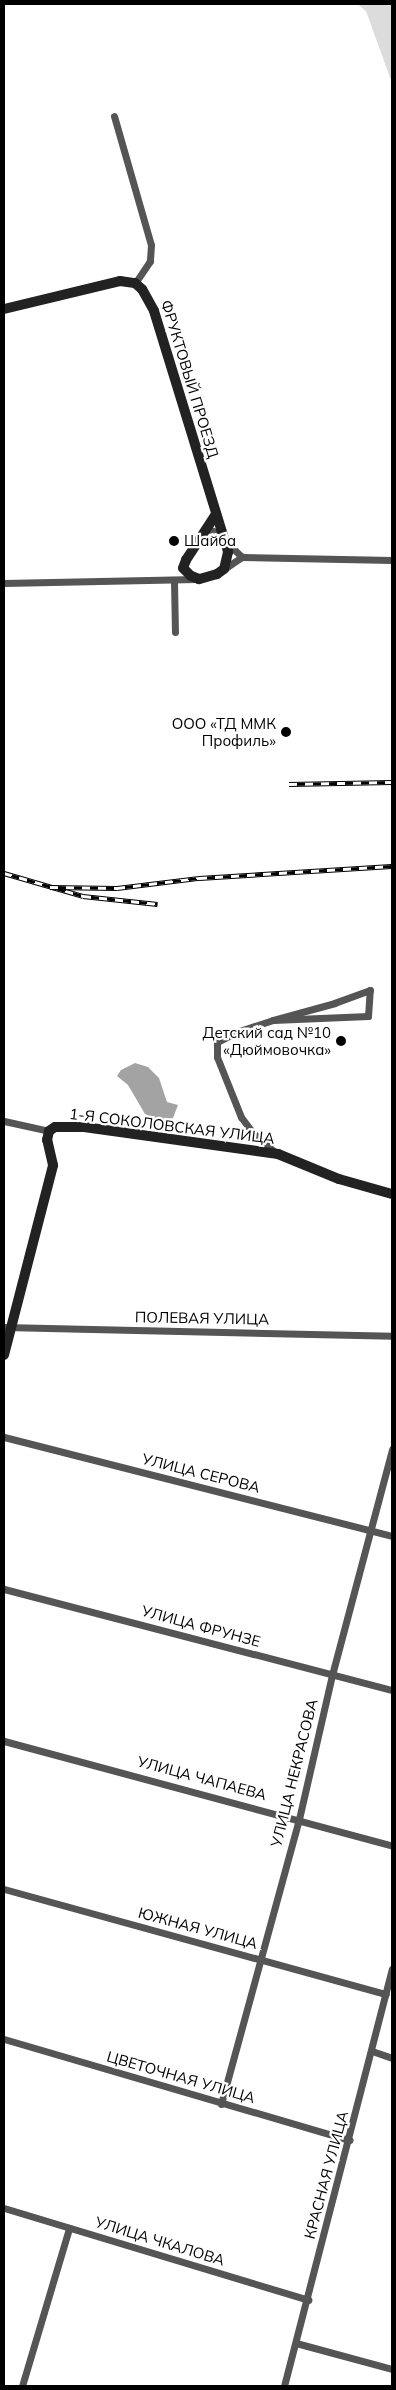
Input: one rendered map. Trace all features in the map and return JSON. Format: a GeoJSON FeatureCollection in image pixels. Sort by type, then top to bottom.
{"type":"FeatureCollection","features":[{"type":"Feature","properties":{"kind":"street"},"geometry":{"type":"LineString","coordinates":[[4,309],[120,281],[136,283],[150,261],[152,246],[114,116]]}},
{"type":"Feature","properties":{"kind":"street","name":"ФРУКТОВЫЙ ПРОЕЗД"},"geometry":{"type":"LineString","coordinates":[[136,283],[148,296],[154,311],[226,542]]}},
{"type":"Feature","properties":{"kind":"street"},"geometry":{"type":"LineString","coordinates":[[175,632],[176,581],[190,548],[216,514]]}},
{"type":"Feature","properties":{"kind":"street"},"geometry":{"type":"LineString","coordinates":[[205,528],[216,532],[242,558]]}},
{"type":"Feature","properties":{"kind":"street"},"geometry":{"type":"LineString","coordinates":[[224,569],[228,560],[226,542]]}},
{"type":"Feature","properties":{"kind":"street"},"geometry":{"type":"LineString","coordinates":[[4,583],[176,581],[200,579],[224,569],[242,558],[392,560]]}},
{"type":"Feature","properties":{"kind":"street"},"geometry":{"type":"LineString","coordinates":[[183,568],[191,576],[200,579]]}},
{"type":"Feature","properties":{"kind":"street"},"geometry":{"type":"LineString","coordinates":[[272,1020],[368,1016],[370,990],[335,1004],[272,1020],[217,1042],[217,1057],[241,1117],[254,1134],[278,1154]]}},
{"type":"Feature","properties":{"kind":"street","name":"1-Я СОКОЛОВСКАЯ УЛИЦА"},"geometry":{"type":"LineString","coordinates":[[4,1122],[49,1131],[65,1126],[84,1127],[278,1154],[330,1176],[392,1194]]}},
{"type":"Feature","properties":{"kind":"street"},"geometry":{"type":"LineString","coordinates":[[4,1355],[7,1328],[53,1165],[47,1140],[49,1131]]}},
{"type":"Feature","properties":{"kind":"street","name":"ПОЛЕВАЯ УЛИЦА"},"geometry":{"type":"LineString","coordinates":[[7,1328],[392,1336]]}},
{"type":"Feature","properties":{"kind":"street","name":"УЛИЦА СЕРОВА"},"geometry":{"type":"LineString","coordinates":[[4,1437],[392,1536]]}},
{"type":"Feature","properties":{"kind":"street","name":"УЛИЦА НЕКРАСОВА"},"geometry":{"type":"LineString","coordinates":[[221,2104],[259,1959],[299,1819],[332,1675],[392,1449]]}},
{"type":"Feature","properties":{"kind":"street","name":"УЛИЦА ФРУНЗЕ"},"geometry":{"type":"LineString","coordinates":[[4,1589],[392,1690]]}},
{"type":"Feature","properties":{"kind":"street","name":"УЛИЦА ЧАПАЕВА"},"geometry":{"type":"LineString","coordinates":[[4,1740],[299,1819],[392,1846]]}},
{"type":"Feature","properties":{"kind":"street","name":"ЮЖНАЯ УЛИЦА"},"geometry":{"type":"LineString","coordinates":[[4,1889],[386,1994]]}},
{"type":"Feature","properties":{"kind":"street","name":"КРАСНАЯ УЛИЦА"},"geometry":{"type":"LineString","coordinates":[[284,2386],[350,2140],[392,1969]]}},
{"type":"Feature","properties":{"kind":"street","name":"ЦВЕТОЧНАЯ УЛИЦА"},"geometry":{"type":"LineString","coordinates":[[4,2039],[221,2104],[350,2140]]}},
{"type":"Feature","properties":{"kind":"street"},"geometry":{"type":"LineString","coordinates":[[372,2052],[392,2058]]}},
{"type":"Feature","properties":{"kind":"street","name":"УЛИЦА ЧКАЛОВА"},"geometry":{"type":"LineString","coordinates":[[4,2208],[308,2300]]}},
{"type":"Feature","properties":{"kind":"street"},"geometry":{"type":"LineString","coordinates":[[22,2386],[69,2228]]}},
{"type":"Feature","properties":{"kind":"street"},"geometry":{"type":"LineString","coordinates":[[296,2343],[392,2369]]}},
{"type":"Feature","properties":{"kind":"shaded area"},"geometry":{"type":"Polygon","coordinates":[[[357,4],[392,4],[392,83],[366,11],[357,4]]]}},
{"type":"Feature","properties":{"kind":"shaded area"},"geometry":{"type":"Polygon","coordinates":[[[135,1063],[148,1067],[159,1078],[167,1102],[178,1105],[173,1118],[160,1121],[145,1114],[128,1085],[117,1076],[121,1070],[135,1063]]]}},
{"type":"Feature","properties":{"kind":"railway"},"geometry":{"type":"LineString","coordinates":[[289,784],[392,782]]}},
{"type":"Feature","properties":{"kind":"railway"},"geometry":{"type":"LineString","coordinates":[[50,887],[117,888],[199,878],[392,866]]}},
{"type":"Feature","properties":{"kind":"railway"},"geometry":{"type":"LineString","coordinates":[[4,873],[83,896],[158,904]]}},
{"type":"Feature","properties":{"kind":"place","name":"Шайба"},"geometry":{"type":"Point","coordinates":[174,541]}},
{"type":"Feature","properties":{"kind":"place","name":"ООО «ТД ММК Профиль»"},"geometry":{"type":"Point","coordinates":[286,732]}},
{"type":"Feature","properties":{"kind":"place","name":"Детский сад №10 «Дюймовочка»"},"geometry":{"type":"Point","coordinates":[341,1041]}}]}
